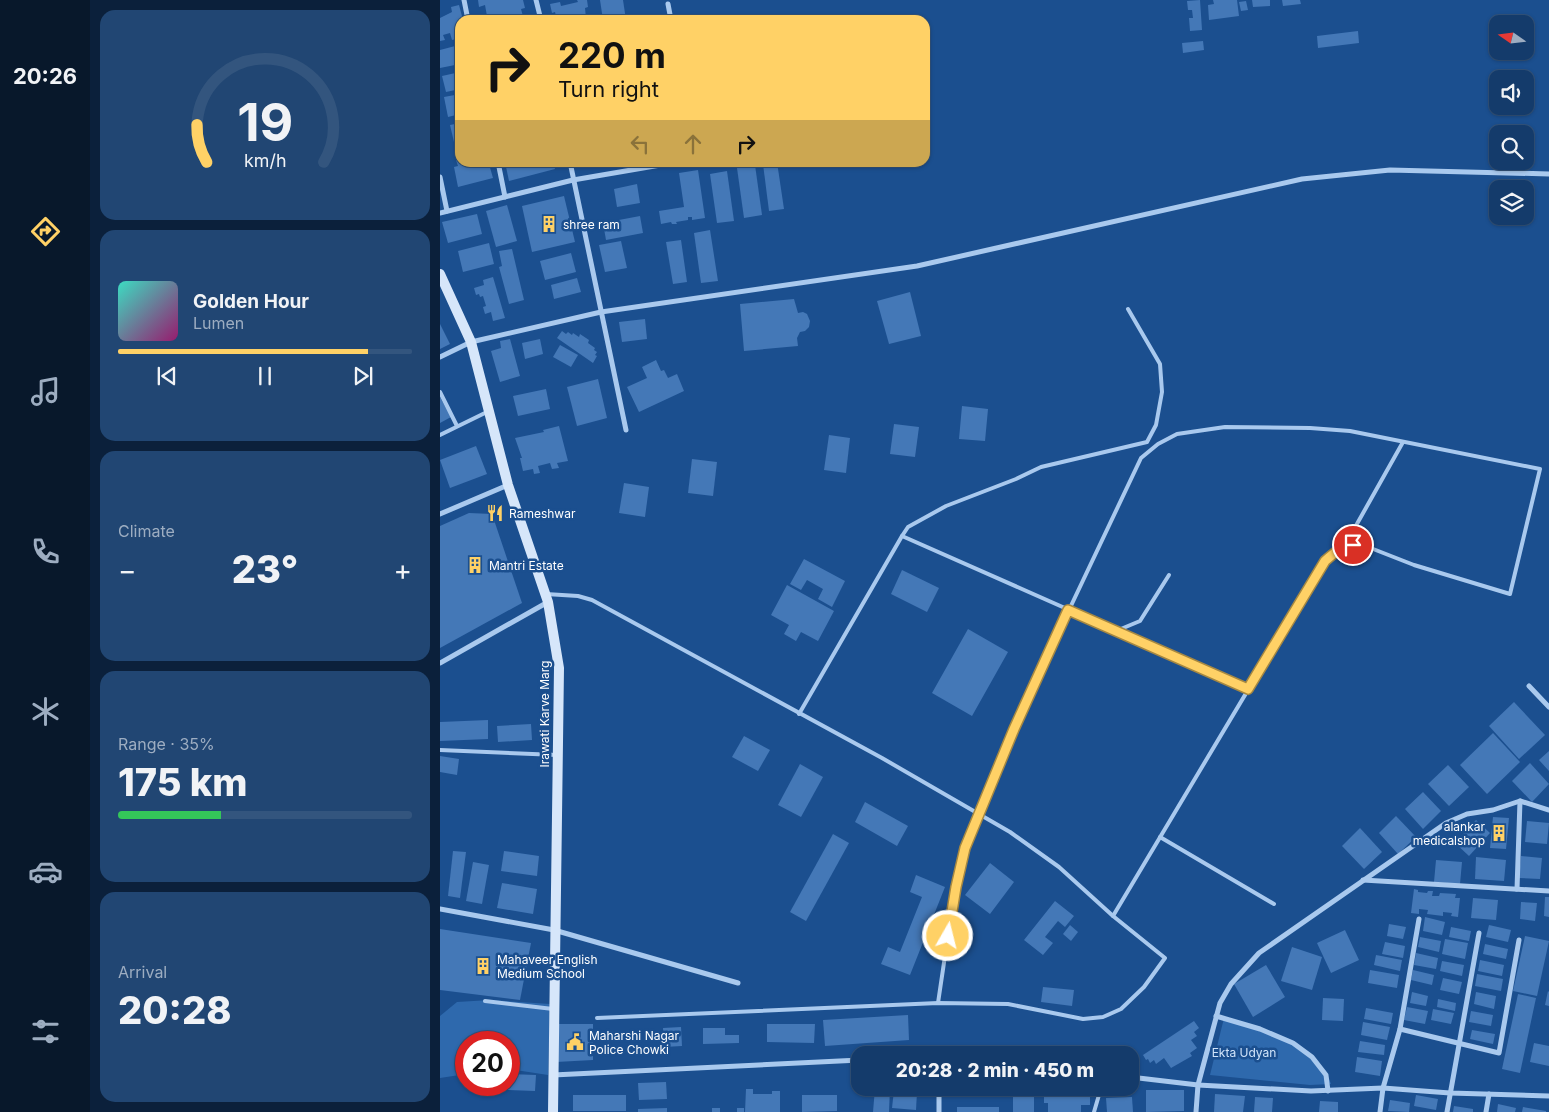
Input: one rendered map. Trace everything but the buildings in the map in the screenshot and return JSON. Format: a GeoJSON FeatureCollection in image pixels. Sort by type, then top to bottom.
{"type":"FeatureCollection","features":[{"type":"Feature","properties":{"kind":"main road","name":"Irawati Karve Marg"},"geometry":{"type":"LineString","coordinates":[[440,274],[471,342],[508,485],[546,598],[559,668],[553,1112]]}},
{"type":"Feature","properties":{"kind":"street"},"geometry":{"type":"LineString","coordinates":[[464,0],[467,15]]}},
{"type":"Feature","properties":{"kind":"street"},"geometry":{"type":"LineString","coordinates":[[536,0],[539,15]]}},
{"type":"Feature","properties":{"kind":"street"},"geometry":{"type":"LineString","coordinates":[[668,4],[670,15]]}},
{"type":"Feature","properties":{"kind":"street"},"geometry":{"type":"LineString","coordinates":[[499,167],[505,197]]}},
{"type":"Feature","properties":{"kind":"street"},"geometry":{"type":"LineString","coordinates":[[571,167],[626,430]]}},
{"type":"Feature","properties":{"kind":"street"},"geometry":{"type":"LineString","coordinates":[[440,213],[574,180],[649,167]]}},
{"type":"Feature","properties":{"kind":"street"},"geometry":{"type":"LineString","coordinates":[[440,357],[471,342],[601,312],[917,266],[1302,179],[1390,170],[1549,174]]}},
{"type":"Feature","properties":{"kind":"street"},"geometry":{"type":"LineString","coordinates":[[440,177],[447,211]]}},
{"type":"Feature","properties":{"kind":"street"},"geometry":{"type":"LineString","coordinates":[[440,514],[508,485]]}},
{"type":"Feature","properties":{"kind":"street"},"geometry":{"type":"LineString","coordinates":[[440,662],[546,598]]}},
{"type":"Feature","properties":{"kind":"street"},"geometry":{"type":"LineString","coordinates":[[1529,686],[1549,707]]}},
{"type":"Feature","properties":{"kind":"street"},"geometry":{"type":"LineString","coordinates":[[1517,889],[1520,800]]}},
{"type":"Feature","properties":{"kind":"street"},"geometry":{"type":"LineString","coordinates":[[1196,1112],[1198,1085],[1220,1003],[1231,984],[1260,953],[1446,823],[1467,814],[1493,810],[1520,800],[1548,808]]}},
{"type":"Feature","properties":{"kind":"street"},"geometry":{"type":"LineString","coordinates":[[1363,880],[1549,891]]}},
{"type":"Feature","properties":{"kind":"street"},"geometry":{"type":"LineString","coordinates":[[440,909],[554,930],[738,983]]}},
{"type":"Feature","properties":{"kind":"street"},"geometry":{"type":"LineString","coordinates":[[1380,1112],[1383,1088],[1400,1029],[1419,919]]}},
{"type":"Feature","properties":{"kind":"street"},"geometry":{"type":"LineString","coordinates":[[1447,1112],[1478,933]]}},
{"type":"Feature","properties":{"kind":"street"},"geometry":{"type":"LineString","coordinates":[[1400,1029],[1499,1053],[1519,940]]}},
{"type":"Feature","properties":{"kind":"street"},"geometry":{"type":"LineString","coordinates":[[1216,1016],[1260,1029],[1293,1043],[1312,1057],[1326,1075],[1328,1091]]}},
{"type":"Feature","properties":{"kind":"street"},"geometry":{"type":"LineString","coordinates":[[553,1076],[851,1060]]}},
{"type":"Feature","properties":{"kind":"street"},"geometry":{"type":"LineString","coordinates":[[1139,1078],[1198,1085],[1328,1091],[1383,1088],[1450,1094],[1549,1096]]}},
{"type":"Feature","properties":{"kind":"street"},"geometry":{"type":"LineString","coordinates":[[1486,1112],[1489,1094]]}},
{"type":"Feature","properties":{"kind":"street"},"geometry":{"type":"LineString","coordinates":[[939,1096],[939,1112]]}},
{"type":"Feature","properties":{"kind":"lane"},"geometry":{"type":"LineString","coordinates":[[799,714],[908,527],[946,506],[1041,467],[1147,442],[1156,424],[1162,392],[1160,364],[1128,309]]}},
{"type":"Feature","properties":{"kind":"lane"},"geometry":{"type":"LineString","coordinates":[[440,392],[457,426]]}},
{"type":"Feature","properties":{"kind":"lane"},"geometry":{"type":"LineString","coordinates":[[440,434],[489,411]]}},
{"type":"Feature","properties":{"kind":"lane"},"geometry":{"type":"LineString","coordinates":[[938,1003],[953,902],[965,848],[1014,729],[1068,610],[1141,458],[1158,444],[1177,434],[1225,427],[1310,428],[1350,431],[1540,469],[1510,594],[1414,565],[1368,547],[1353,545],[1344,547],[1325,561],[1113,916]]}},
{"type":"Feature","properties":{"kind":"lane"},"geometry":{"type":"LineString","coordinates":[[1344,547],[1403,442]]}},
{"type":"Feature","properties":{"kind":"lane"},"geometry":{"type":"LineString","coordinates":[[902,536],[1248,689]]}},
{"type":"Feature","properties":{"kind":"lane"},"geometry":{"type":"LineString","coordinates":[[1116,631],[1140,622],[1169,575]]}},
{"type":"Feature","properties":{"kind":"lane"},"geometry":{"type":"LineString","coordinates":[[546,598],[578,596],[592,600],[882,758],[1010,832],[1060,867],[1113,916],[1165,958],[1144,987],[1120,1009],[1103,1017],[1083,1019],[1008,1004],[938,1003],[597,1018]]}},
{"type":"Feature","properties":{"kind":"lane"},"geometry":{"type":"LineString","coordinates":[[440,750],[557,755]]}},
{"type":"Feature","properties":{"kind":"lane"},"geometry":{"type":"LineString","coordinates":[[1160,837],[1274,904]]}},
{"type":"Feature","properties":{"kind":"lane"},"geometry":{"type":"LineString","coordinates":[[485,1001],[553,1009]]}},
{"type":"Feature","properties":{"kind":"lane"},"geometry":{"type":"LineString","coordinates":[[1094,1112],[1099,1096]]}},
{"type":"Feature","properties":{"kind":"green space"},"geometry":{"type":"Polygon","coordinates":[[[490,1000],[550,1004],[548,1075],[520,1071],[520,1031],[455,1031],[455,1076],[440,1078],[440,1016],[457,1002],[490,1000]]]}},
{"type":"Feature","properties":{"kind":"green space","name":"Ekta Udyan"},"geometry":{"type":"Polygon","coordinates":[[[1224,1018],[1271,1033],[1291,1044],[1321,1068],[1331,1084],[1310,1085],[1210,1075],[1224,1018]]]}},
{"type":"Feature","properties":{"kind":"place","name":"shree ram"},"geometry":{"type":"Point","coordinates":[549,224]}},
{"type":"Feature","properties":{"kind":"place","name":"Rameshwar"},"geometry":{"type":"Point","coordinates":[495,513]}},
{"type":"Feature","properties":{"kind":"place","name":"Mantri Estate"},"geometry":{"type":"Point","coordinates":[475,565]}},
{"type":"Feature","properties":{"kind":"place","name":"alankar medicalshop"},"geometry":{"type":"Point","coordinates":[1499,833]}},
{"type":"Feature","properties":{"kind":"place","name":"Mahaveer English Medium School"},"geometry":{"type":"Point","coordinates":[483,966]}},
{"type":"Feature","properties":{"kind":"place","name":"Maharshi Nagar Police Chowki"},"geometry":{"type":"Point","coordinates":[575,1042]}},
{"type":"Feature","properties":{"kind":"route"},"geometry":{"type":"LineString","coordinates":[[948,936],[953,902],[965,848],[1014,729],[1068,610],[1248,689],[1325,561],[1344,547],[1353,545]]}}]}
